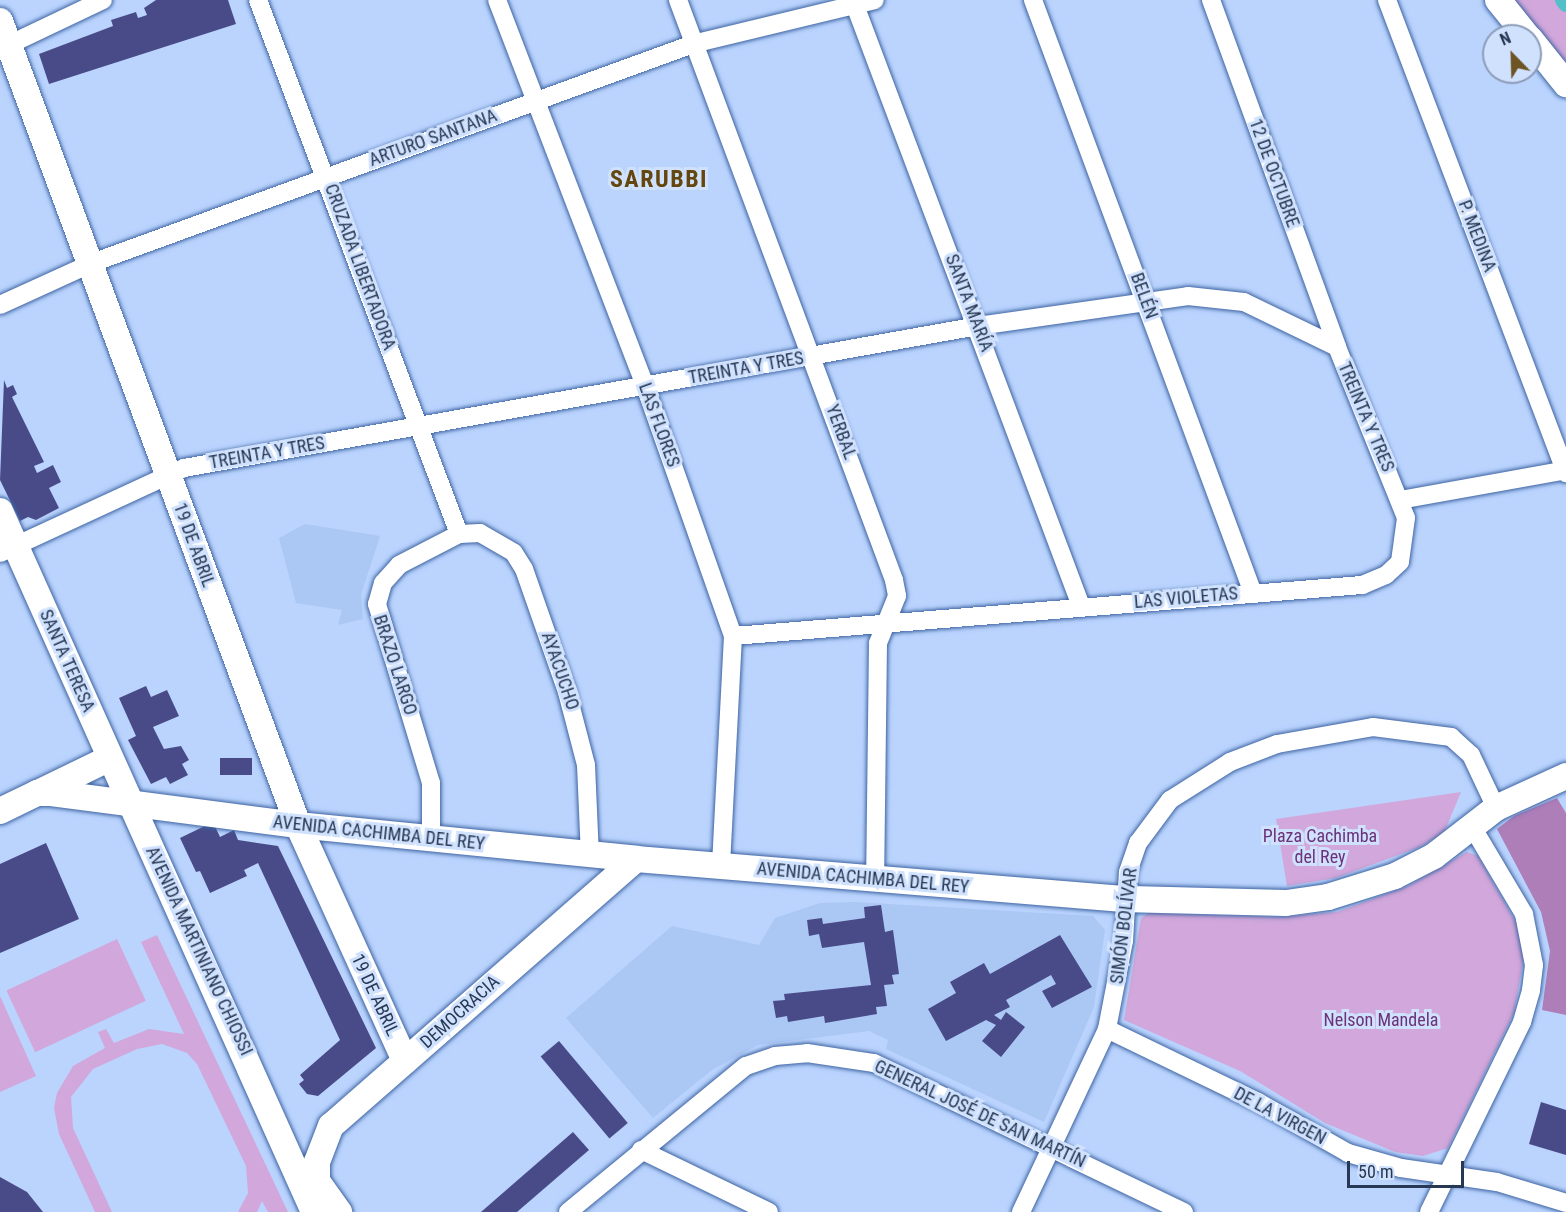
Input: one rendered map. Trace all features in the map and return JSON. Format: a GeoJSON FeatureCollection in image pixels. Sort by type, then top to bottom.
{"type":"FeatureCollection","features":[{"type":"Feature","properties":{"kind":"street"},"geometry":{"type":"LineString","coordinates":[[2,38],[103,0]]}},
{"type":"Feature","properties":{"kind":"street","name":"CRUZADA LIBERTADORA"},"geometry":{"type":"LineString","coordinates":[[258,0],[327,177],[459,534]]}},
{"type":"Feature","properties":{"kind":"street","name":"LAS FLORES"},"geometry":{"type":"LineString","coordinates":[[497,0],[645,386],[733,636],[721,866]]}},
{"type":"Feature","properties":{"kind":"street","name":"YERBAL"},"geometry":{"type":"LineString","coordinates":[[678,0],[813,356],[894,580],[897,596],[878,643],[875,880]]}},
{"type":"Feature","properties":{"kind":"street","name":"ARTURO SANTANA"},"geometry":{"type":"LineString","coordinates":[[0,305],[92,263],[534,100],[693,44],[854,2],[875,0]]}},
{"type":"Feature","properties":{"kind":"street","name":"BELÉN"},"geometry":{"type":"LineString","coordinates":[[1033,0],[1146,299],[1252,593]]}},
{"type":"Feature","properties":{"kind":"street","name":"12 DE OCTUBRE"},"geometry":{"type":"LineString","coordinates":[[1211,0],[1337,347]]}},
{"type":"Feature","properties":{"kind":"street","name":"P. MEDINA"},"geometry":{"type":"LineString","coordinates":[[1387,0],[1566,471]]}},
{"type":"Feature","properties":{"kind":"street"},"geometry":{"type":"LineString","coordinates":[[1498,0],[1518,24]]}},
{"type":"Feature","properties":{"kind":"street","name":"SANTA MARÍA"},"geometry":{"type":"LineString","coordinates":[[854,2],[978,326],[1081,606]]}},
{"type":"Feature","properties":{"kind":"street","name":"19 DE ABRIL"},"geometry":{"type":"LineString","coordinates":[[2,38],[92,263],[298,825],[405,1061]]}},
{"type":"Feature","properties":{"kind":"street"},"geometry":{"type":"LineString","coordinates":[[1542,54],[1566,84]]}},
{"type":"Feature","properties":{"kind":"street","name":"TREINTA Y TRES"},"geometry":{"type":"LineString","coordinates":[[8,549],[169,477],[184,468],[978,326],[1146,299],[1188,296],[1244,302],[1337,347],[1400,500]]}},
{"type":"Feature","properties":{"kind":"street"},"geometry":{"type":"LineString","coordinates":[[1400,500],[1566,471]]}},
{"type":"Feature","properties":{"kind":"street","name":"LAS VIOLETAS"},"geometry":{"type":"LineString","coordinates":[[733,636],[1362,585],[1386,575],[1405,552],[1406,518],[1400,500]]}},
{"type":"Feature","properties":{"kind":"street","name":"SANTA TERESA"},"geometry":{"type":"LineString","coordinates":[[0,511],[8,549],[133,805]]}},
{"type":"Feature","properties":{"kind":"street","name":"AYACUCHO"},"geometry":{"type":"LineString","coordinates":[[459,534],[480,533],[497,540],[524,569],[578,724],[586,765],[583,854]]}},
{"type":"Feature","properties":{"kind":"street","name":"BRAZO LARGO"},"geometry":{"type":"LineString","coordinates":[[431,837],[431,783],[377,604],[383,583],[399,565],[459,534]]}},
{"type":"Feature","properties":{"kind":"street","name":"SIMÓN BOLÍVAR"},"geometry":{"type":"LineString","coordinates":[[1021,1212],[1107,1029],[1118,984],[1128,872],[1138,843],[1170,800],[1230,762],[1312,735],[1373,727],[1451,737],[1471,755],[1496,808]]}},
{"type":"Feature","properties":{"kind":"street"},"geometry":{"type":"LineString","coordinates":[[0,811],[110,758]]}},
{"type":"Feature","properties":{"kind":"street","name":"AVENIDA CACHIMBA DEL REY"},"geometry":{"type":"LineString","coordinates":[[31,797],[133,805],[298,825],[583,854],[875,880],[1126,899],[1256,904],[1328,897],[1395,876],[1473,828],[1496,808],[1566,776]]}},
{"type":"Feature","properties":{"kind":"street","name":"AVENIDA MARTINIANO CHIOSSI"},"geometry":{"type":"LineString","coordinates":[[133,805],[264,1092],[266,1111],[314,1212]]}},
{"type":"Feature","properties":{"kind":"street"},"geometry":{"type":"LineString","coordinates":[[157,858],[161,830],[173,818],[190,813]]}},
{"type":"Feature","properties":{"kind":"street"},"geometry":{"type":"LineString","coordinates":[[1429,1212],[1522,1022],[1534,965],[1524,914],[1473,828]]}},
{"type":"Feature","properties":{"kind":"street"},"geometry":{"type":"LineString","coordinates":[[583,854],[587,898]]}},
{"type":"Feature","properties":{"kind":"street","name":"DEMOCRACIA"},"geometry":{"type":"LineString","coordinates":[[317,1185],[317,1162],[331,1126],[587,898],[636,859]]}},
{"type":"Feature","properties":{"kind":"street","name":"DE LA VIRGEN"},"geometry":{"type":"LineString","coordinates":[[1107,1029],[1258,1101],[1348,1153],[1497,1182],[1566,1203]]}},
{"type":"Feature","properties":{"kind":"street","name":"GENERAL JOSÉ DE SAN MARTÍN"},"geometry":{"type":"LineString","coordinates":[[568,1212],[640,1150],[746,1066],[775,1056],[807,1053],[837,1054],[874,1063],[1052,1146],[1184,1212]]}},
{"type":"Feature","properties":{"kind":"street","name":"AVENIDA MARTINIANO CHIOSSI"},"geometry":{"type":"LineString","coordinates":[[264,1092],[276,1104],[317,1185],[339,1212]]}},
{"type":"Feature","properties":{"kind":"street"},"geometry":{"type":"LineString","coordinates":[[640,1150],[769,1212]]}},
{"type":"Feature","properties":{"kind":"shaded area"},"geometry":{"type":"Polygon","coordinates":[[[305,524],[380,536],[361,595],[363,619],[338,625],[342,610],[296,603],[279,538],[305,524]]]}},
{"type":"Feature","properties":{"kind":"shaded area"},"geometry":{"type":"Polygon","coordinates":[[[1557,798],[1566,813],[1566,1015],[1542,1010],[1550,951],[1541,912],[1497,829],[1514,816],[1557,798]]]}},
{"type":"Feature","properties":{"kind":"shaded area"},"geometry":{"type":"Polygon","coordinates":[[[855,902],[1093,916],[1105,930],[1094,1007],[1044,1122],[886,1049],[888,1040],[869,1031],[758,1045],[712,1070],[653,1118],[566,1018],[672,926],[759,945],[775,918],[820,903],[855,902]]]}},
{"type":"Feature","properties":{"kind":"green space"},"geometry":{"type":"Polygon","coordinates":[[[1512,0],[1566,0],[1566,70],[1542,39],[1542,24],[1531,24],[1512,0]]]}},
{"type":"Feature","properties":{"kind":"green space","name":"Plaza Cachimba del Rey"},"geometry":{"type":"Polygon","coordinates":[[[1461,792],[1444,833],[1420,847],[1336,878],[1287,886],[1276,819],[1461,792]]]}},
{"type":"Feature","properties":{"kind":"green space","name":"Nelson Mandela"},"geometry":{"type":"Polygon","coordinates":[[[1467,852],[1478,856],[1518,926],[1524,957],[1514,1013],[1448,1148],[1423,1156],[1395,1152],[1325,1123],[1240,1071],[1124,1020],[1141,918],[1149,913],[1279,917],[1337,912],[1408,886],[1467,852]]]}},
{"type":"Feature","properties":{"kind":"green space"},"geometry":{"type":"Polygon","coordinates":[[[157,935],[288,1212],[268,1212],[262,1201],[257,1212],[238,1212],[248,1193],[246,1166],[197,1064],[187,1053],[162,1044],[137,1049],[93,1069],[71,1097],[73,1128],[112,1212],[95,1212],[59,1134],[54,1108],[57,1093],[73,1066],[105,1048],[98,1032],[106,1029],[114,1043],[149,1029],[184,1034],[141,942],[157,935]]]}},
{"type":"Feature","properties":{"kind":"green space"},"geometry":{"type":"Polygon","coordinates":[[[117,939],[146,1001],[35,1052],[6,991],[117,939]]]}},
{"type":"Feature","properties":{"kind":"green space"},"geometry":{"type":"Polygon","coordinates":[[[0,996],[36,1076],[0,1092],[0,996]]]}},
{"type":"Feature","properties":{"kind":"building"},"geometry":{"type":"Polygon","coordinates":[[[156,0],[228,0],[236,24],[49,84],[39,54],[113,26],[111,20],[136,12],[138,18],[147,15],[144,8],[156,0]]]}},
{"type":"Feature","properties":{"kind":"building"},"geometry":{"type":"Polygon","coordinates":[[[4,380],[7,388],[13,385],[17,394],[12,397],[44,462],[34,466],[37,473],[53,465],[61,482],[49,488],[59,508],[36,520],[28,517],[20,521],[0,480],[4,380]]]}},
{"type":"Feature","properties":{"kind":"building"},"geometry":{"type":"Polygon","coordinates":[[[146,686],[151,697],[167,690],[179,716],[153,727],[164,749],[181,746],[189,760],[182,764],[188,775],[170,784],[166,777],[151,784],[128,740],[136,736],[119,698],[146,686]]]}},
{"type":"Feature","properties":{"kind":"building"},"geometry":{"type":"Polygon","coordinates":[[[220,758],[252,758],[252,775],[220,775],[220,758]]]}},
{"type":"Feature","properties":{"kind":"building"},"geometry":{"type":"Polygon","coordinates":[[[213,822],[220,837],[234,830],[238,840],[278,846],[376,1048],[318,1096],[307,1094],[299,1084],[304,1080],[300,1075],[340,1040],[258,863],[244,870],[247,876],[210,893],[200,871],[196,872],[180,838],[213,822]]]}},
{"type":"Feature","properties":{"kind":"building"},"geometry":{"type":"Polygon","coordinates":[[[46,843],[79,919],[0,953],[0,864],[46,843]]]}},
{"type":"Feature","properties":{"kind":"building"},"geometry":{"type":"Polygon","coordinates":[[[881,905],[885,932],[893,930],[899,974],[892,975],[894,984],[884,985],[887,1006],[876,1007],[877,1014],[825,1023],[824,1016],[788,1022],[787,1016],[776,1018],[773,1001],[785,1000],[784,994],[871,985],[864,942],[822,948],[819,934],[809,936],[807,920],[822,918],[823,924],[865,918],[864,907],[881,905]]]}},
{"type":"Feature","properties":{"kind":"building"},"geometry":{"type":"Polygon","coordinates":[[[1060,935],[1092,987],[1052,1008],[1042,991],[1056,984],[1051,975],[1006,1000],[1010,1007],[994,1015],[1001,1020],[1006,1012],[1025,1027],[1001,1057],[982,1041],[996,1025],[986,1020],[946,1041],[928,1009],[956,993],[950,982],[984,963],[990,974],[1060,935]]]}},
{"type":"Feature","properties":{"kind":"building"},"geometry":{"type":"Polygon","coordinates":[[[559,1041],[628,1123],[609,1138],[541,1056],[559,1041]]]}},
{"type":"Feature","properties":{"kind":"building"},"geometry":{"type":"Polygon","coordinates":[[[1541,1102],[1566,1110],[1566,1155],[1529,1144],[1541,1102]]]}},
{"type":"Feature","properties":{"kind":"building"},"geometry":{"type":"Polygon","coordinates":[[[573,1132],[589,1150],[517,1212],[481,1212],[573,1132]]]}},
{"type":"Feature","properties":{"kind":"building"},"geometry":{"type":"Polygon","coordinates":[[[0,1177],[27,1192],[43,1212],[0,1212],[0,1177]]]}},
{"type":"Feature","properties":{"kind":"waterway"},"geometry":{"type":"LineString","coordinates":[[1563,0],[1566,4]]}},
{"type":"Feature","properties":{"kind":"district","name":"SARUBBI"},"geometry":{"type":"Point","coordinates":[659,180]}}]}
